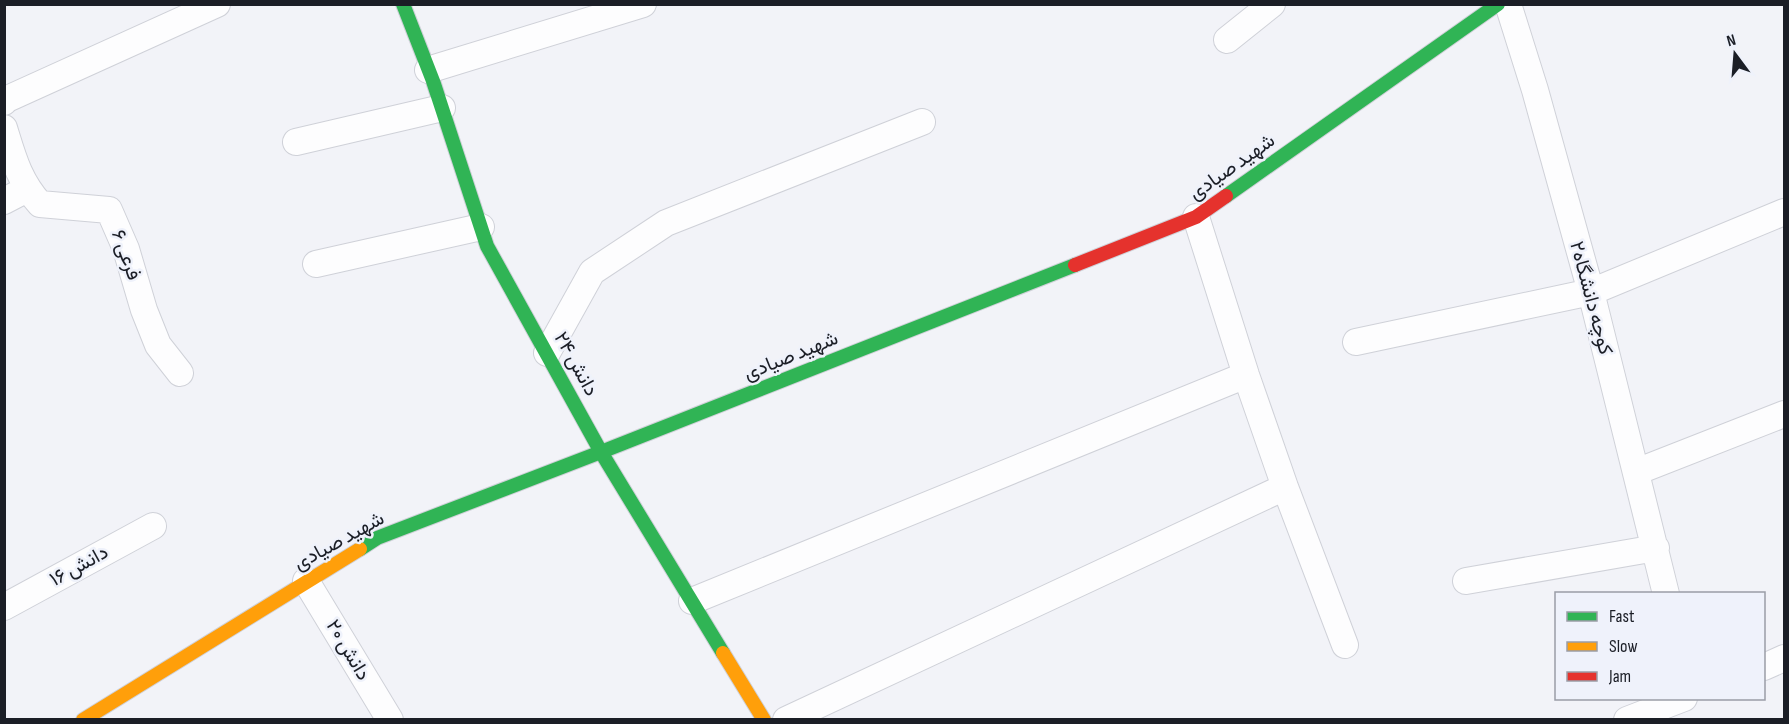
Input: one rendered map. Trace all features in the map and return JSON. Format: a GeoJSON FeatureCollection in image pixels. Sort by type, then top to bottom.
{"type":"FeatureCollection","features":[{"type":"Feature","properties":{"kind":"street"},"geometry":{"type":"LineString","coordinates":[[4,102],[4,100],[217,4]]}},
{"type":"Feature","properties":{"kind":"street","name":"دانش ۲۴"},"geometry":{"type":"LineString","coordinates":[[403,4],[488,246],[602,452],[764,720]]}},
{"type":"Feature","properties":{"kind":"street"},"geometry":{"type":"LineString","coordinates":[[428,70],[643,4]]}},
{"type":"Feature","properties":{"kind":"street"},"geometry":{"type":"LineString","coordinates":[[1227,40],[1272,4]]}},
{"type":"Feature","properties":{"kind":"street","name":"شهید صیادی"},"geometry":{"type":"LineString","coordinates":[[83,720],[377,538],[602,452],[1196,217],[1498,4]]}},
{"type":"Feature","properties":{"kind":"street","name":"کوچه دانشگاه۲"},"geometry":{"type":"LineString","coordinates":[[1508,4],[1591,292],[1666,592]]}},
{"type":"Feature","properties":{"kind":"street"},"geometry":{"type":"LineString","coordinates":[[296,142],[441,108]]}},
{"type":"Feature","properties":{"kind":"street"},"geometry":{"type":"LineString","coordinates":[[547,353],[592,272],[666,223],[922,122]]}},
{"type":"Feature","properties":{"kind":"street"},"geometry":{"type":"LineString","coordinates":[[4,128],[13,157],[27,189],[4,201]]}},
{"type":"Feature","properties":{"kind":"street","name":"فرعی ۶"},"geometry":{"type":"LineString","coordinates":[[27,189],[40,204],[109,210],[126,249],[144,310],[159,345],[180,373]]}},
{"type":"Feature","properties":{"kind":"street"},"geometry":{"type":"LineString","coordinates":[[1356,342],[1591,292],[1785,212]]}},
{"type":"Feature","properties":{"kind":"street"},"geometry":{"type":"LineString","coordinates":[[1196,217],[1285,488],[1345,645]]}},
{"type":"Feature","properties":{"kind":"street"},"geometry":{"type":"LineString","coordinates":[[316,264],[481,227]]}},
{"type":"Feature","properties":{"kind":"street"},"geometry":{"type":"LineString","coordinates":[[692,601],[1246,375]]}},
{"type":"Feature","properties":{"kind":"street"},"geometry":{"type":"LineString","coordinates":[[1636,472],[1785,414]]}},
{"type":"Feature","properties":{"kind":"street"},"geometry":{"type":"LineString","coordinates":[[786,720],[1285,488]]}},
{"type":"Feature","properties":{"kind":"street","name":"دانش ۱۶"},"geometry":{"type":"LineString","coordinates":[[4,607],[153,526]]}},
{"type":"Feature","properties":{"kind":"street"},"geometry":{"type":"LineString","coordinates":[[1466,581],[1656,548]]}},
{"type":"Feature","properties":{"kind":"street","name":"دانش ۲۰"},"geometry":{"type":"LineString","coordinates":[[306,581],[390,720]]}},
{"type":"Feature","properties":{"kind":"street"},"geometry":{"type":"LineString","coordinates":[[1765,667],[1785,658]]}},
{"type":"Feature","properties":{"kind":"street"},"geometry":{"type":"LineString","coordinates":[[1627,720],[1681,700]]}},
{"type":"Feature","properties":{"kind":"traffic: fast"},"geometry":{"type":"LineString","coordinates":[[403,4],[433,81],[487,246],[601,452],[723,653]]}},
{"type":"Feature","properties":{"kind":"traffic: fast"},"geometry":{"type":"LineString","coordinates":[[1226,196],[1498,4]]}},
{"type":"Feature","properties":{"kind":"traffic: fast"},"geometry":{"type":"LineString","coordinates":[[360,549],[377,538],[1075,265]]}},
{"type":"Feature","properties":{"kind":"traffic: slow"},"geometry":{"type":"LineString","coordinates":[[83,720],[360,549]]}},
{"type":"Feature","properties":{"kind":"traffic: slow"},"geometry":{"type":"LineString","coordinates":[[723,653],[764,720]]}},
{"type":"Feature","properties":{"kind":"traffic: jam"},"geometry":{"type":"LineString","coordinates":[[1075,265],[1196,217],[1226,196]]}}]}
